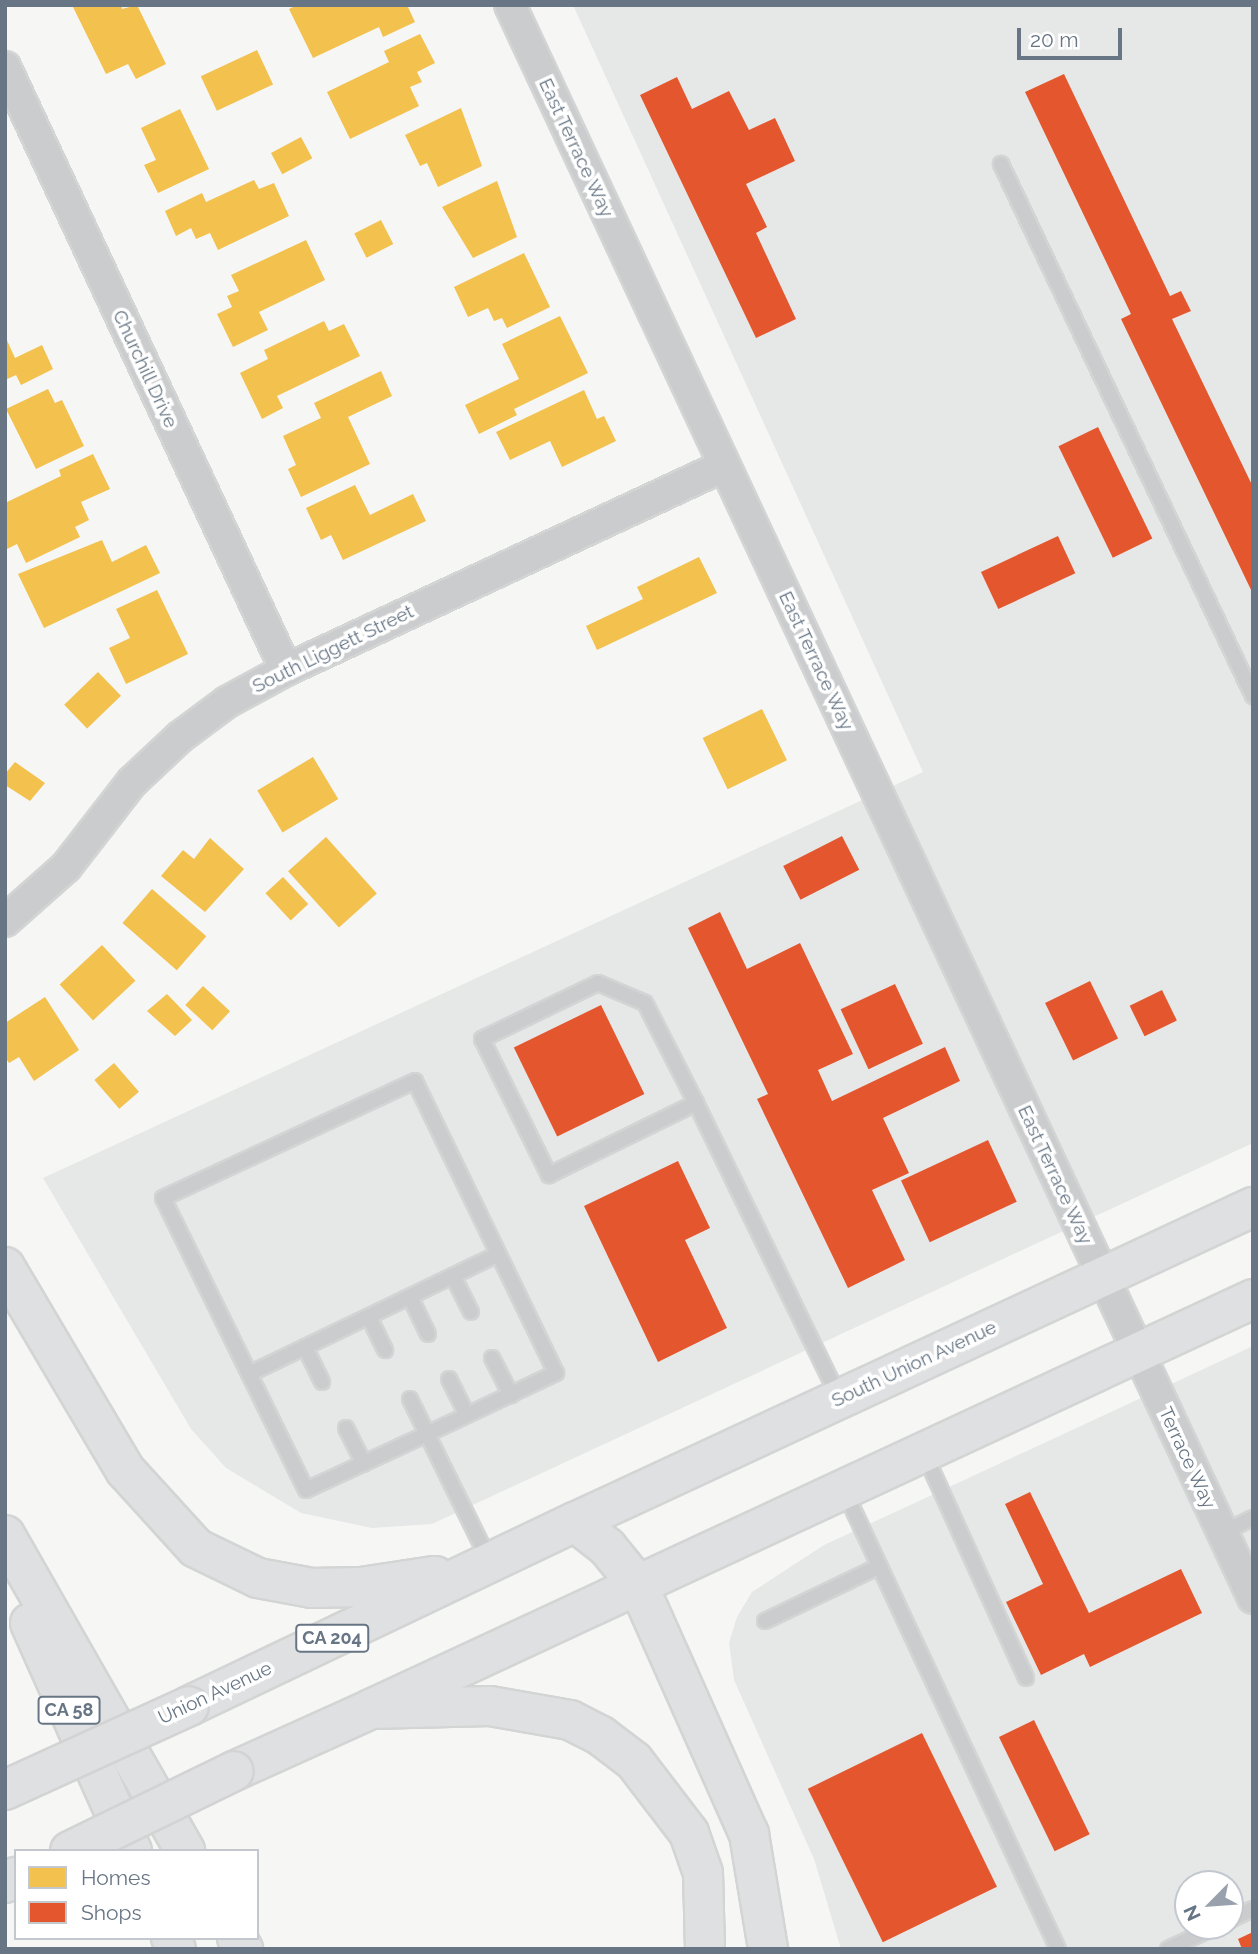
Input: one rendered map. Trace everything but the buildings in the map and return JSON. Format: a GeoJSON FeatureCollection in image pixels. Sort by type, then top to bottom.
{"type":"FeatureCollection","features":[{"type":"Feature","properties":{"kind":"main road","name":"South Union Avenue"},"geometry":{"type":"LineString","coordinates":[[575,1522],[1253,1207]]}},
{"type":"Feature","properties":{"kind":"main road"},"geometry":{"type":"LineString","coordinates":[[5,1267],[125,1469],[197,1548],[258,1578],[312,1588],[361,1587],[483,1567]]}},
{"type":"Feature","properties":{"kind":"main road"},"geometry":{"type":"LineString","coordinates":[[74,1849],[233,1771],[1253,1299]]}},
{"type":"Feature","properties":{"kind":"main road"},"geometry":{"type":"LineString","coordinates":[[575,1522],[607,1547],[638,1585],[749,1834],[768,1949]]}},
{"type":"Feature","properties":{"kind":"main road","name":"Union Avenue"},"geometry":{"type":"LineString","coordinates":[[5,1790],[189,1706],[575,1522]]}},
{"type":"Feature","properties":{"kind":"main road"},"geometry":{"type":"LineString","coordinates":[[5,1535],[183,1849]]}},
{"type":"Feature","properties":{"kind":"main road","name":"CA 58"},"geometry":{"type":"LineString","coordinates":[[5,1569],[131,1849]]}},
{"type":"Feature","properties":{"kind":"main road"},"geometry":{"type":"LineString","coordinates":[[371,1709],[490,1706],[539,1712],[601,1735],[634,1761],[689,1833],[703,1873],[705,1949]]}},
{"type":"Feature","properties":{"kind":"street","name":"East Terrace Way"},"geometry":{"type":"LineString","coordinates":[[510,5],[1122,1318]]}},
{"type":"Feature","properties":{"kind":"street","name":"Churchill Drive"},"geometry":{"type":"LineString","coordinates":[[5,67],[286,670]]}},
{"type":"Feature","properties":{"kind":"street","name":"South Liggett Street"},"geometry":{"type":"LineString","coordinates":[[5,921],[66,867],[132,782],[180,737],[227,702],[286,670],[724,466]]}},
{"type":"Feature","properties":{"kind":"street","name":"Terrace Way"},"geometry":{"type":"LineString","coordinates":[[1122,1318],[1253,1598]]}},
{"type":"Feature","properties":{"kind":"lane"},"geometry":{"type":"LineString","coordinates":[[1001,164],[1253,696]]}},
{"type":"Feature","properties":{"kind":"lane"},"geometry":{"type":"LineString","coordinates":[[696,1103],[549,1175],[482,1039],[598,983],[645,1003],[696,1103],[839,1399]]}},
{"type":"Feature","properties":{"kind":"lane"},"geometry":{"type":"LineString","coordinates":[[415,1081],[556,1373],[306,1490],[249,1374],[163,1198],[415,1081]]}},
{"type":"Feature","properties":{"kind":"lane"},"geometry":{"type":"LineString","coordinates":[[249,1374],[498,1254]]}},
{"type":"Feature","properties":{"kind":"lane"},"geometry":{"type":"LineString","coordinates":[[453,1276],[471,1312]]}},
{"type":"Feature","properties":{"kind":"lane"},"geometry":{"type":"LineString","coordinates":[[410,1297],[428,1334]]}},
{"type":"Feature","properties":{"kind":"lane"},"geometry":{"type":"LineString","coordinates":[[369,1317],[385,1350]]}},
{"type":"Feature","properties":{"kind":"lane"},"geometry":{"type":"LineString","coordinates":[[305,1347],[322,1382]]}},
{"type":"Feature","properties":{"kind":"lane"},"geometry":{"type":"LineString","coordinates":[[492,1358],[511,1395]]}},
{"type":"Feature","properties":{"kind":"lane"},"geometry":{"type":"LineString","coordinates":[[449,1379],[467,1416]]}},
{"type":"Feature","properties":{"kind":"lane"},"geometry":{"type":"LineString","coordinates":[[410,1399],[483,1567]]}},
{"type":"Feature","properties":{"kind":"lane"},"geometry":{"type":"LineString","coordinates":[[346,1429],[364,1464]]}},
{"type":"Feature","properties":{"kind":"lane"},"geometry":{"type":"LineString","coordinates":[[923,1452],[1027,1678]]}},
{"type":"Feature","properties":{"kind":"lane"},"geometry":{"type":"LineString","coordinates":[[844,1489],[1058,1949]]}},
{"type":"Feature","properties":{"kind":"lane"},"geometry":{"type":"LineString","coordinates":[[1222,1533],[1253,1518]]}},
{"type":"Feature","properties":{"kind":"lane"},"geometry":{"type":"LineString","coordinates":[[765,1621],[880,1566]]}},
{"type":"Feature","properties":{"kind":"lane"},"geometry":{"type":"LineString","coordinates":[[1168,1949],[1187,1940]]}},
{"type":"Feature","properties":{"kind":"shaded area"},"geometry":{"type":"Polygon","coordinates":[[[573,5],[1253,5],[1253,1143],[432,1524],[372,1528],[301,1513],[226,1468],[191,1429],[43,1178],[923,772],[573,5]]]}},
{"type":"Feature","properties":{"kind":"shaded area"},"geometry":{"type":"Polygon","coordinates":[[[1253,1346],[1253,1949],[841,1949],[814,1859],[734,1680],[729,1643],[737,1617],[752,1592],[824,1545],[1253,1346]]]}}]}
